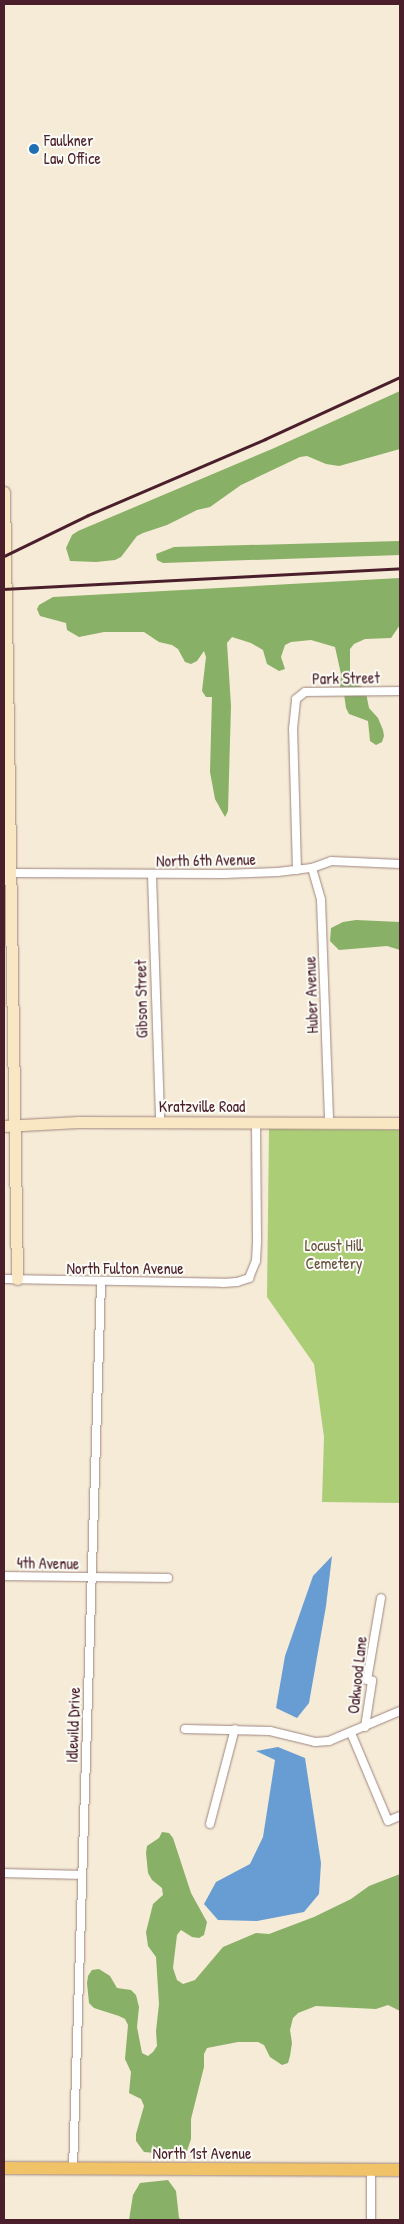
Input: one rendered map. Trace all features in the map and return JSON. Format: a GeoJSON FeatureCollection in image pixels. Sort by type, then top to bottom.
{"type":"FeatureCollection","features":[{"type":"Feature","properties":{"kind":"main road","name":"North 1st Avenue"},"geometry":{"type":"LineString","coordinates":[[4,2168],[400,2170]]}},
{"type":"Feature","properties":{"kind":"street"},"geometry":{"type":"LineString","coordinates":[[4,492],[7,838],[10,873],[7,925],[10,1125],[17,1279]]}},
{"type":"Feature","properties":{"kind":"street","name":"Park Street"},"geometry":{"type":"LineString","coordinates":[[297,870],[293,729],[296,699],[305,692],[400,691]]}},
{"type":"Feature","properties":{"kind":"street","name":"North 6th Avenue"},"geometry":{"type":"LineString","coordinates":[[10,873],[152,875],[278,872],[312,868],[331,862],[400,864]]}},
{"type":"Feature","properties":{"kind":"street","name":"Huber Avenue"},"geometry":{"type":"LineString","coordinates":[[312,868],[321,900],[329,1123]]}},
{"type":"Feature","properties":{"kind":"street","name":"Gibson Street"},"geometry":{"type":"LineString","coordinates":[[152,875],[160,1122]]}},
{"type":"Feature","properties":{"kind":"street","name":"Kratzville Road"},"geometry":{"type":"LineString","coordinates":[[10,1125],[78,1122],[400,1123]]}},
{"type":"Feature","properties":{"kind":"street","name":"North Fulton Avenue"},"geometry":{"type":"LineString","coordinates":[[4,1279],[223,1283],[245,1280],[253,1272],[256,1261],[256,1123]]}},
{"type":"Feature","properties":{"kind":"street","name":"Idlewild Drive"},"geometry":{"type":"LineString","coordinates":[[73,2169],[101,1282]]}},
{"type":"Feature","properties":{"kind":"street","name":"4th Avenue"},"geometry":{"type":"LineString","coordinates":[[4,1576],[168,1578]]}},
{"type":"Feature","properties":{"kind":"street","name":"Oakwood Lane"},"geometry":{"type":"LineString","coordinates":[[365,1727],[372,1681],[367,1680],[381,1598]]}},
{"type":"Feature","properties":{"kind":"street"},"geometry":{"type":"LineString","coordinates":[[185,1729],[235,1729],[280,1732],[315,1742],[329,1741],[400,1712]]}},
{"type":"Feature","properties":{"kind":"street"},"geometry":{"type":"LineString","coordinates":[[210,1824],[235,1729]]}},
{"type":"Feature","properties":{"kind":"street"},"geometry":{"type":"LineString","coordinates":[[351,1733],[388,1821],[400,1816]]}},
{"type":"Feature","properties":{"kind":"street"},"geometry":{"type":"LineString","coordinates":[[4,1873],[82,1875]]}},
{"type":"Feature","properties":{"kind":"street"},"geometry":{"type":"LineString","coordinates":[[370,2220],[371,2170]]}},
{"type":"Feature","properties":{"kind":"green space"},"geometry":{"type":"Polygon","coordinates":[[[400,391],[400,449],[339,466],[326,464],[307,456],[300,457],[241,485],[210,507],[197,510],[167,525],[137,536],[121,557],[115,560],[96,562],[70,561],[66,548],[72,535],[78,531],[272,449],[400,391]]]}},
{"type":"Feature","properties":{"kind":"green space"},"geometry":{"type":"Polygon","coordinates":[[[400,541],[400,555],[163,563],[157,560],[156,554],[174,547],[400,541]]]}},
{"type":"Feature","properties":{"kind":"green space"},"geometry":{"type":"Polygon","coordinates":[[[400,578],[400,625],[391,638],[365,639],[354,644],[350,649],[350,676],[353,683],[365,688],[369,708],[378,718],[383,730],[382,742],[376,745],[370,741],[368,721],[349,714],[346,708],[344,694],[340,688],[341,674],[335,647],[311,640],[291,642],[285,645],[281,657],[285,669],[279,671],[267,664],[263,650],[251,643],[232,637],[227,643],[231,706],[228,811],[225,817],[215,799],[210,772],[212,697],[206,697],[202,691],[206,657],[204,651],[197,661],[191,664],[185,662],[178,649],[172,645],[159,642],[144,632],[104,632],[79,637],[67,630],[66,623],[40,616],[37,609],[39,605],[53,597],[400,578]]]}},
{"type":"Feature","properties":{"kind":"green space"},"geometry":{"type":"Polygon","coordinates":[[[356,920],[400,922],[400,950],[387,946],[339,950],[330,941],[331,928],[343,922],[356,920]]]}},
{"type":"Feature","properties":{"kind":"green space","name":"Locust Hill Cemetery"},"geometry":{"type":"Polygon","coordinates":[[[269,1129],[400,1130],[400,1503],[322,1502],[324,1437],[314,1364],[267,1297],[269,1129]]]}},
{"type":"Feature","properties":{"kind":"green space"},"geometry":{"type":"Polygon","coordinates":[[[162,1832],[169,1833],[173,1838],[191,1893],[207,1922],[204,1935],[199,1938],[192,1937],[181,1930],[177,1935],[173,1968],[177,1980],[183,1984],[195,1980],[223,1947],[256,1933],[269,1934],[314,1917],[351,1899],[369,1886],[400,1874],[400,2011],[388,2005],[376,2009],[316,2006],[298,2013],[293,2018],[290,2030],[292,2043],[288,2063],[282,2065],[270,2057],[264,2045],[258,2042],[238,2042],[207,2048],[204,2054],[204,2067],[191,2119],[191,2139],[187,2151],[168,2154],[144,2152],[136,2141],[136,2134],[144,2106],[141,2099],[129,2093],[131,2072],[125,2059],[128,2025],[125,2019],[94,2008],[89,2003],[87,1983],[88,1976],[92,1970],[99,1969],[110,1976],[117,1988],[131,1990],[136,1995],[139,2007],[137,2027],[142,2053],[148,2056],[153,2052],[157,2046],[156,2031],[159,2004],[156,1957],[148,1946],[146,1932],[153,1904],[163,1895],[162,1888],[152,1880],[148,1873],[146,1853],[147,1846],[159,1838],[162,1832]]]}},
{"type":"Feature","properties":{"kind":"green space"},"geometry":{"type":"Polygon","coordinates":[[[168,2180],[176,2191],[179,2218],[182,2220],[129,2220],[133,2195],[140,2183],[168,2180]]]}},
{"type":"Feature","properties":{"kind":"water"},"geometry":{"type":"Polygon","coordinates":[[[332,1556],[326,1606],[309,1703],[297,1718],[276,1708],[285,1656],[313,1576],[332,1556]]]}},
{"type":"Feature","properties":{"kind":"water"},"geometry":{"type":"Polygon","coordinates":[[[278,1747],[305,1758],[321,1863],[319,1894],[304,1912],[257,1921],[218,1920],[204,1904],[216,1882],[250,1864],[263,1837],[275,1760],[256,1751],[278,1747]]]}},
{"type":"Feature","properties":{"kind":"railway"},"geometry":{"type":"LineString","coordinates":[[4,556],[88,515],[265,439],[400,377]]}},
{"type":"Feature","properties":{"kind":"railway"},"geometry":{"type":"LineString","coordinates":[[4,589],[400,568]]}},
{"type":"Feature","properties":{"kind":"place","name":"Faulkner Law Office"},"geometry":{"type":"Point","coordinates":[34,149]}}]}
